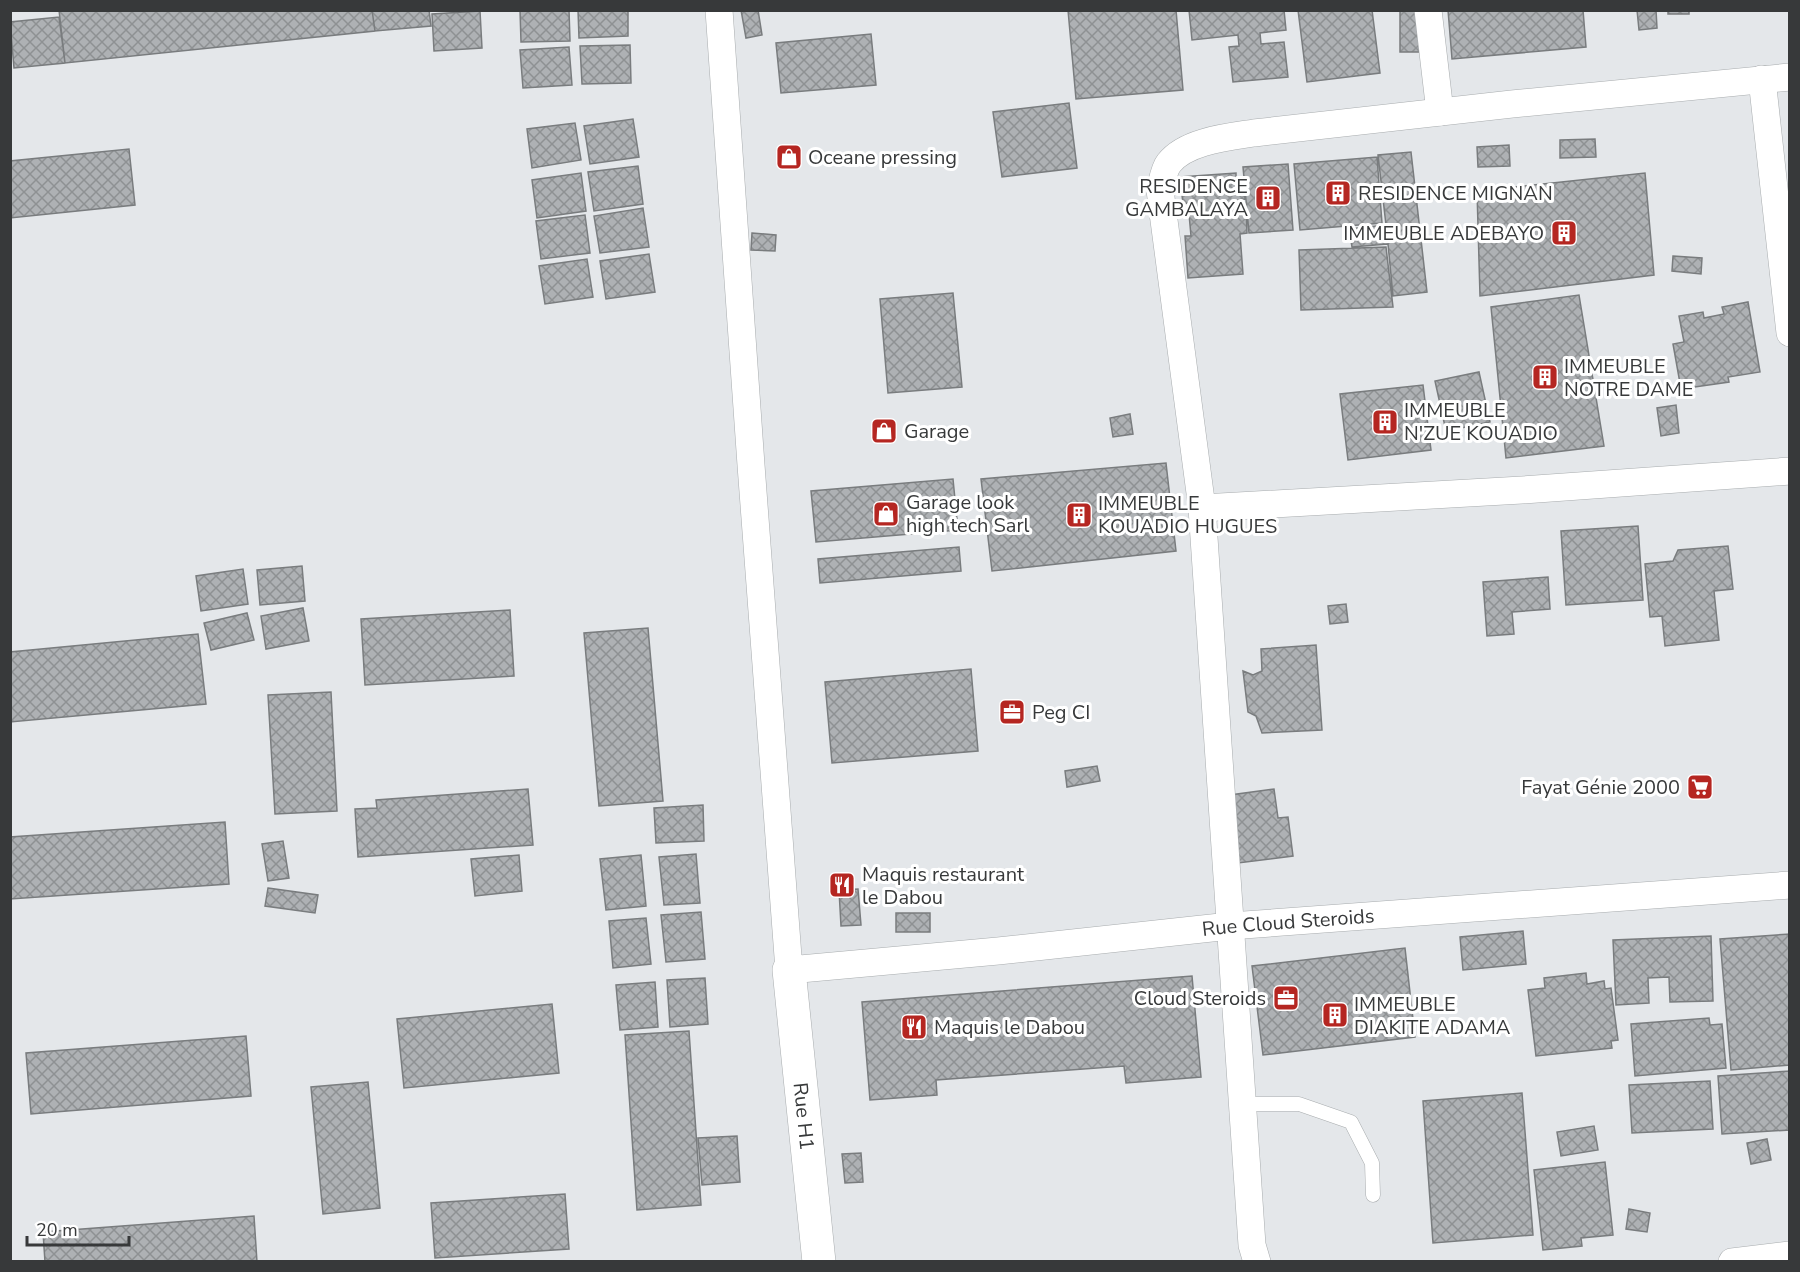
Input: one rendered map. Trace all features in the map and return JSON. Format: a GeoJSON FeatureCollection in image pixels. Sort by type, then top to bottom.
{"type":"FeatureCollection","features":[{"type":"Feature","properties":{"kind":"street"},"geometry":{"type":"LineString","coordinates":[[719,10],[789,970]]}},
{"type":"Feature","properties":{"kind":"street"},"geometry":{"type":"LineString","coordinates":[[1428,10],[1440,112]]}},
{"type":"Feature","properties":{"kind":"street"},"geometry":{"type":"LineString","coordinates":[[1257,1262],[1252,1245],[1202,508],[1160,190],[1168,164],[1185,149],[1219,138],[1440,112],[1790,76]]}},
{"type":"Feature","properties":{"kind":"street"},"geometry":{"type":"LineString","coordinates":[[1762,79],[1790,333]]}},
{"type":"Feature","properties":{"kind":"street"},"geometry":{"type":"LineString","coordinates":[[1202,508],[1522,490],[1790,471]]}},
{"type":"Feature","properties":{"kind":"street","name":"Rue Cloud Steroids"},"geometry":{"type":"LineString","coordinates":[[789,970],[998,951],[1230,926],[1790,885]]}},
{"type":"Feature","properties":{"kind":"street","name":"Rue H1"},"geometry":{"type":"LineString","coordinates":[[789,970],[819,1262]]}},
{"type":"Feature","properties":{"kind":"street"},"geometry":{"type":"LineString","coordinates":[[1732,1262],[1790,1255]]}},
{"type":"Feature","properties":{"kind":"lane"},"geometry":{"type":"LineString","coordinates":[[1242,1104],[1299,1104],[1351,1122],[1372,1163],[1372,1195]]}},
{"type":"Feature","properties":{"kind":"building"},"geometry":{"type":"Polygon","coordinates":[[[59,10],[372,10],[375,31],[65,63],[59,10]]]}},
{"type":"Feature","properties":{"kind":"building"},"geometry":{"type":"Polygon","coordinates":[[[372,10],[429,10],[431,26],[375,31],[372,10]]]}},
{"type":"Feature","properties":{"kind":"building"},"geometry":{"type":"Polygon","coordinates":[[[520,10],[569,10],[570,41],[521,42],[520,10]]]}},
{"type":"Feature","properties":{"kind":"building"},"geometry":{"type":"Polygon","coordinates":[[[578,10],[628,10],[628,36],[579,38],[578,10]]]}},
{"type":"Feature","properties":{"kind":"building"},"geometry":{"type":"Polygon","coordinates":[[[741,10],[758,10],[762,35],[746,38],[741,10]]]}},
{"type":"Feature","properties":{"kind":"building"},"geometry":{"type":"Polygon","coordinates":[[[1068,10],[1176,10],[1183,90],[1076,99],[1068,10]]]}},
{"type":"Feature","properties":{"kind":"building"},"geometry":{"type":"Polygon","coordinates":[[[1189,10],[1284,10],[1286,30],[1260,33],[1261,44],[1284,42],[1288,77],[1233,82],[1229,47],[1239,46],[1238,35],[1192,40],[1189,10]]]}},
{"type":"Feature","properties":{"kind":"building"},"geometry":{"type":"Polygon","coordinates":[[[1298,10],[1372,10],[1380,73],[1307,82],[1298,10]]]}},
{"type":"Feature","properties":{"kind":"building"},"geometry":{"type":"Polygon","coordinates":[[[1400,10],[1422,10],[1423,52],[1400,52],[1400,10]]]}},
{"type":"Feature","properties":{"kind":"building"},"geometry":{"type":"Polygon","coordinates":[[[1448,10],[1583,10],[1586,47],[1452,59],[1448,10]]]}},
{"type":"Feature","properties":{"kind":"building"},"geometry":{"type":"Polygon","coordinates":[[[1637,10],[1656,10],[1657,28],[1639,30],[1637,10]]]}},
{"type":"Feature","properties":{"kind":"building"},"geometry":{"type":"Polygon","coordinates":[[[1668,10],[1689,10],[1689,14],[1668,14],[1668,10]]]}},
{"type":"Feature","properties":{"kind":"building"},"geometry":{"type":"Polygon","coordinates":[[[480,11],[482,48],[434,51],[432,14],[480,11]]]}},
{"type":"Feature","properties":{"kind":"building"},"geometry":{"type":"Polygon","coordinates":[[[59,17],[65,63],[14,68],[10,22],[59,17]]]}},
{"type":"Feature","properties":{"kind":"building"},"geometry":{"type":"Polygon","coordinates":[[[871,34],[876,85],[781,93],[776,43],[871,34]]]}},
{"type":"Feature","properties":{"kind":"building"},"geometry":{"type":"Polygon","coordinates":[[[630,45],[631,83],[582,84],[580,46],[630,45]]]}},
{"type":"Feature","properties":{"kind":"building"},"geometry":{"type":"Polygon","coordinates":[[[569,47],[572,85],[523,88],[520,50],[569,47]]]}},
{"type":"Feature","properties":{"kind":"building"},"geometry":{"type":"Polygon","coordinates":[[[1069,103],[1077,168],[1002,177],[993,112],[1069,103]]]}},
{"type":"Feature","properties":{"kind":"building"},"geometry":{"type":"Polygon","coordinates":[[[633,119],[639,157],[590,164],[584,126],[633,119]]]}},
{"type":"Feature","properties":{"kind":"building"},"geometry":{"type":"Polygon","coordinates":[[[575,123],[581,160],[532,168],[527,129],[575,123]]]}},
{"type":"Feature","properties":{"kind":"building"},"geometry":{"type":"Polygon","coordinates":[[[1595,139],[1596,157],[1560,158],[1560,140],[1595,139]]]}},
{"type":"Feature","properties":{"kind":"building"},"geometry":{"type":"Polygon","coordinates":[[[1509,145],[1510,166],[1478,167],[1477,147],[1509,145]]]}},
{"type":"Feature","properties":{"kind":"building"},"geometry":{"type":"Polygon","coordinates":[[[129,149],[135,205],[10,218],[10,161],[129,149]]]}},
{"type":"Feature","properties":{"kind":"building"},"geometry":{"type":"Polygon","coordinates":[[[1411,152],[1427,292],[1393,296],[1388,244],[1352,247],[1349,229],[1386,225],[1378,155],[1411,152]]]}},
{"type":"Feature","properties":{"kind":"building","name":"RESIDENCE MIGNAN"},"geometry":{"type":"Polygon","coordinates":[[[1377,157],[1382,223],[1300,230],[1294,164],[1377,157]]]}},
{"type":"Feature","properties":{"kind":"building","name":"RESIDENCE GAMBALAYA"},"geometry":{"type":"Polygon","coordinates":[[[1288,164],[1293,230],[1249,233],[1243,167],[1288,164]]]}},
{"type":"Feature","properties":{"kind":"building"},"geometry":{"type":"Polygon","coordinates":[[[638,166],[643,204],[594,211],[588,172],[638,166]]]}},
{"type":"Feature","properties":{"kind":"building"},"geometry":{"type":"Polygon","coordinates":[[[581,173],[586,211],[537,218],[532,180],[581,173]]]}},
{"type":"Feature","properties":{"kind":"building"},"geometry":{"type":"Polygon","coordinates":[[[1236,173],[1236,181],[1243,180],[1245,199],[1238,200],[1238,207],[1246,207],[1247,233],[1240,234],[1243,274],[1188,278],[1185,236],[1191,236],[1188,203],[1183,204],[1180,177],[1236,173]]]}},
{"type":"Feature","properties":{"kind":"building","name":"IMMEUBLE ADEBAYO"},"geometry":{"type":"Polygon","coordinates":[[[1645,173],[1654,275],[1480,296],[1477,191],[1645,173]]]}},
{"type":"Feature","properties":{"kind":"building"},"geometry":{"type":"Polygon","coordinates":[[[643,208],[649,247],[600,253],[594,216],[643,208]]]}},
{"type":"Feature","properties":{"kind":"building"},"geometry":{"type":"Polygon","coordinates":[[[585,215],[590,253],[541,259],[536,221],[585,215]]]}},
{"type":"Feature","properties":{"kind":"building"},"geometry":{"type":"Polygon","coordinates":[[[752,233],[776,235],[775,251],[751,250],[752,233]]]}},
{"type":"Feature","properties":{"kind":"building"},"geometry":{"type":"Polygon","coordinates":[[[1386,247],[1393,307],[1301,310],[1299,250],[1386,247]]]}},
{"type":"Feature","properties":{"kind":"building"},"geometry":{"type":"Polygon","coordinates":[[[649,254],[655,292],[606,299],[600,261],[649,254]]]}},
{"type":"Feature","properties":{"kind":"building"},"geometry":{"type":"Polygon","coordinates":[[[1673,256],[1702,258],[1701,274],[1672,271],[1673,256]]]}},
{"type":"Feature","properties":{"kind":"building"},"geometry":{"type":"Polygon","coordinates":[[[587,259],[593,297],[545,304],[539,266],[587,259]]]}},
{"type":"Feature","properties":{"kind":"building"},"geometry":{"type":"Polygon","coordinates":[[[953,293],[962,387],[888,393],[880,299],[953,293]]]}},
{"type":"Feature","properties":{"kind":"building","name":"IMMEUBLE NOTRE DAME"},"geometry":{"type":"Polygon","coordinates":[[[1579,295],[1604,446],[1506,458],[1491,307],[1579,295]]]}},
{"type":"Feature","properties":{"kind":"building"},"geometry":{"type":"Polygon","coordinates":[[[1748,302],[1760,372],[1728,377],[1729,382],[1681,389],[1673,344],[1684,342],[1679,316],[1703,312],[1704,318],[1724,314],[1722,307],[1748,302]]]}},
{"type":"Feature","properties":{"kind":"building"},"geometry":{"type":"Polygon","coordinates":[[[1479,372],[1490,422],[1446,431],[1435,381],[1479,372]]]}},
{"type":"Feature","properties":{"kind":"building","name":"IMMEUBLE N'ZUE KOUADIO"},"geometry":{"type":"Polygon","coordinates":[[[1423,385],[1431,450],[1348,460],[1340,394],[1423,385]]]}},
{"type":"Feature","properties":{"kind":"building"},"geometry":{"type":"Polygon","coordinates":[[[1676,405],[1679,433],[1661,436],[1657,408],[1676,405]]]}},
{"type":"Feature","properties":{"kind":"building"},"geometry":{"type":"Polygon","coordinates":[[[1130,414],[1133,434],[1113,437],[1110,418],[1130,414]]]}},
{"type":"Feature","properties":{"kind":"building","name":"IMMEUBLE KOUADIO HUGUES"},"geometry":{"type":"Polygon","coordinates":[[[1166,463],[1176,551],[992,571],[981,479],[1166,463]]]}},
{"type":"Feature","properties":{"kind":"building"},"geometry":{"type":"Polygon","coordinates":[[[953,479],[958,530],[816,542],[811,491],[953,479]]]}},
{"type":"Feature","properties":{"kind":"building"},"geometry":{"type":"Polygon","coordinates":[[[1638,526],[1643,600],[1566,605],[1561,531],[1638,526]]]}},
{"type":"Feature","properties":{"kind":"building"},"geometry":{"type":"Polygon","coordinates":[[[1728,546],[1733,589],[1714,591],[1719,640],[1665,646],[1662,616],[1650,617],[1645,564],[1673,561],[1678,550],[1728,546]]]}},
{"type":"Feature","properties":{"kind":"building"},"geometry":{"type":"Polygon","coordinates":[[[959,547],[961,571],[820,583],[818,559],[959,547]]]}},
{"type":"Feature","properties":{"kind":"building"},"geometry":{"type":"Polygon","coordinates":[[[302,566],[305,601],[260,605],[257,570],[302,566]]]}},
{"type":"Feature","properties":{"kind":"building"},"geometry":{"type":"Polygon","coordinates":[[[243,569],[248,604],[201,611],[196,576],[243,569]]]}},
{"type":"Feature","properties":{"kind":"building"},"geometry":{"type":"Polygon","coordinates":[[[1548,577],[1550,609],[1512,612],[1514,634],[1487,636],[1483,582],[1548,577]]]}},
{"type":"Feature","properties":{"kind":"building"},"geometry":{"type":"Polygon","coordinates":[[[1346,604],[1348,622],[1330,624],[1328,606],[1346,604]]]}},
{"type":"Feature","properties":{"kind":"building"},"geometry":{"type":"Polygon","coordinates":[[[303,608],[309,641],[266,649],[261,616],[303,608]]]}},
{"type":"Feature","properties":{"kind":"building"},"geometry":{"type":"Polygon","coordinates":[[[510,610],[514,676],[365,685],[361,619],[510,610]]]}},
{"type":"Feature","properties":{"kind":"building"},"geometry":{"type":"Polygon","coordinates":[[[247,613],[254,640],[211,650],[204,623],[247,613]]]}},
{"type":"Feature","properties":{"kind":"building"},"geometry":{"type":"Polygon","coordinates":[[[648,628],[663,801],[599,806],[584,633],[648,628]]]}},
{"type":"Feature","properties":{"kind":"building"},"geometry":{"type":"Polygon","coordinates":[[[198,634],[206,704],[10,722],[10,652],[198,634]]]}},
{"type":"Feature","properties":{"kind":"building"},"geometry":{"type":"Polygon","coordinates":[[[1316,645],[1322,730],[1262,733],[1256,716],[1248,712],[1243,671],[1253,675],[1262,671],[1261,649],[1316,645]]]}},
{"type":"Feature","properties":{"kind":"building"},"geometry":{"type":"Polygon","coordinates":[[[971,669],[978,751],[832,763],[825,682],[971,669]]]}},
{"type":"Feature","properties":{"kind":"building"},"geometry":{"type":"Polygon","coordinates":[[[331,692],[337,811],[275,814],[268,695],[331,692]]]}},
{"type":"Feature","properties":{"kind":"building"},"geometry":{"type":"Polygon","coordinates":[[[1097,766],[1100,781],[1067,787],[1065,771],[1097,766]]]}},
{"type":"Feature","properties":{"kind":"building"},"geometry":{"type":"Polygon","coordinates":[[[528,789],[533,845],[358,857],[355,809],[377,808],[376,800],[528,789]]]}},
{"type":"Feature","properties":{"kind":"building"},"geometry":{"type":"Polygon","coordinates":[[[1274,789],[1278,818],[1288,817],[1293,856],[1238,863],[1230,795],[1274,789]]]}},
{"type":"Feature","properties":{"kind":"building"},"geometry":{"type":"Polygon","coordinates":[[[703,805],[704,841],[656,843],[654,808],[703,805]]]}},
{"type":"Feature","properties":{"kind":"building"},"geometry":{"type":"Polygon","coordinates":[[[225,822],[229,884],[10,899],[10,837],[225,822]]]}},
{"type":"Feature","properties":{"kind":"building"},"geometry":{"type":"Polygon","coordinates":[[[283,841],[289,878],[268,881],[262,844],[283,841]]]}},
{"type":"Feature","properties":{"kind":"building"},"geometry":{"type":"Polygon","coordinates":[[[696,854],[700,903],[664,905],[659,857],[696,854]]]}},
{"type":"Feature","properties":{"kind":"building"},"geometry":{"type":"Polygon","coordinates":[[[519,855],[522,891],[475,896],[471,859],[519,855]]]}},
{"type":"Feature","properties":{"kind":"building"},"geometry":{"type":"Polygon","coordinates":[[[641,855],[646,906],[606,910],[600,859],[641,855]]]}},
{"type":"Feature","properties":{"kind":"building"},"geometry":{"type":"Polygon","coordinates":[[[268,888],[318,895],[315,913],[265,906],[268,888]]]}},
{"type":"Feature","properties":{"kind":"building"},"geometry":{"type":"Polygon","coordinates":[[[858,889],[861,925],[841,926],[839,890],[858,889]]]}},
{"type":"Feature","properties":{"kind":"building"},"geometry":{"type":"Polygon","coordinates":[[[701,912],[705,959],[666,962],[661,915],[701,912]]]}},
{"type":"Feature","properties":{"kind":"building"},"geometry":{"type":"Polygon","coordinates":[[[896,913],[930,913],[930,932],[896,932],[896,913]]]}},
{"type":"Feature","properties":{"kind":"building"},"geometry":{"type":"Polygon","coordinates":[[[646,918],[651,964],[613,968],[609,921],[646,918]]]}},
{"type":"Feature","properties":{"kind":"building"},"geometry":{"type":"Polygon","coordinates":[[[1523,931],[1526,964],[1463,970],[1460,937],[1523,931]]]}},
{"type":"Feature","properties":{"kind":"building"},"geometry":{"type":"Polygon","coordinates":[[[1790,934],[1790,1065],[1731,1070],[1720,939],[1790,934]]]}},
{"type":"Feature","properties":{"kind":"building"},"geometry":{"type":"Polygon","coordinates":[[[1711,936],[1713,1001],[1670,1002],[1669,977],[1648,978],[1649,1003],[1616,1005],[1613,940],[1711,936]]]}},
{"type":"Feature","properties":{"kind":"building","name":"IMMEUBLE DIAKITE ADAMA"},"geometry":{"type":"Polygon","coordinates":[[[1405,948],[1415,1037],[1263,1055],[1252,966],[1405,948]]]}},
{"type":"Feature","properties":{"kind":"building"},"geometry":{"type":"Polygon","coordinates":[[[1586,973],[1587,984],[1604,981],[1605,989],[1611,988],[1618,1040],[1611,1041],[1612,1048],[1536,1056],[1528,990],[1545,988],[1544,978],[1586,973]]]}},
{"type":"Feature","properties":{"kind":"building"},"geometry":{"type":"Polygon","coordinates":[[[1192,976],[1201,1077],[1126,1083],[1124,1066],[936,1080],[937,1095],[870,1100],[862,1002],[1192,976]]]}},
{"type":"Feature","properties":{"kind":"building"},"geometry":{"type":"Polygon","coordinates":[[[705,978],[708,1024],[670,1027],[667,980],[705,978]]]}},
{"type":"Feature","properties":{"kind":"building"},"geometry":{"type":"Polygon","coordinates":[[[655,982],[658,1027],[620,1030],[616,985],[655,982]]]}},
{"type":"Feature","properties":{"kind":"building"},"geometry":{"type":"Polygon","coordinates":[[[552,1004],[559,1073],[404,1088],[397,1019],[552,1004]]]}},
{"type":"Feature","properties":{"kind":"building"},"geometry":{"type":"Polygon","coordinates":[[[1709,1018],[1710,1025],[1722,1024],[1726,1068],[1635,1076],[1631,1024],[1709,1018]]]}},
{"type":"Feature","properties":{"kind":"building"},"geometry":{"type":"Polygon","coordinates":[[[689,1031],[701,1205],[637,1210],[625,1035],[689,1031]]]}},
{"type":"Feature","properties":{"kind":"building"},"geometry":{"type":"Polygon","coordinates":[[[246,1036],[251,1096],[31,1114],[26,1053],[246,1036]]]}},
{"type":"Feature","properties":{"kind":"building"},"geometry":{"type":"Polygon","coordinates":[[[1790,1071],[1790,1130],[1722,1134],[1718,1076],[1790,1071]]]}},
{"type":"Feature","properties":{"kind":"building"},"geometry":{"type":"Polygon","coordinates":[[[1710,1081],[1713,1129],[1632,1133],[1629,1085],[1710,1081]]]}},
{"type":"Feature","properties":{"kind":"building"},"geometry":{"type":"Polygon","coordinates":[[[368,1082],[380,1208],[323,1214],[311,1087],[368,1082]]]}},
{"type":"Feature","properties":{"kind":"building"},"geometry":{"type":"Polygon","coordinates":[[[1522,1093],[1533,1235],[1433,1243],[1423,1101],[1522,1093]]]}},
{"type":"Feature","properties":{"kind":"building"},"geometry":{"type":"Polygon","coordinates":[[[1594,1126],[1598,1150],[1561,1156],[1557,1132],[1594,1126]]]}},
{"type":"Feature","properties":{"kind":"building"},"geometry":{"type":"Polygon","coordinates":[[[737,1136],[740,1182],[702,1185],[698,1138],[737,1136]]]}},
{"type":"Feature","properties":{"kind":"building"},"geometry":{"type":"Polygon","coordinates":[[[1767,1139],[1771,1160],[1751,1164],[1747,1143],[1767,1139]]]}},
{"type":"Feature","properties":{"kind":"building"},"geometry":{"type":"Polygon","coordinates":[[[861,1153],[863,1182],[845,1183],[842,1154],[861,1153]]]}},
{"type":"Feature","properties":{"kind":"building"},"geometry":{"type":"Polygon","coordinates":[[[1605,1162],[1613,1235],[1581,1238],[1582,1246],[1543,1250],[1534,1170],[1605,1162]]]}},
{"type":"Feature","properties":{"kind":"building"},"geometry":{"type":"Polygon","coordinates":[[[565,1194],[569,1249],[435,1258],[431,1203],[565,1194]]]}},
{"type":"Feature","properties":{"kind":"building"},"geometry":{"type":"Polygon","coordinates":[[[1629,1209],[1650,1213],[1647,1232],[1626,1229],[1629,1209]]]}},
{"type":"Feature","properties":{"kind":"building"},"geometry":{"type":"Polygon","coordinates":[[[254,1216],[257,1262],[45,1262],[43,1232],[254,1216]]]}},
{"type":"Feature","properties":{"kind":"place","name":"Oceane pressing"},"geometry":{"type":"Point","coordinates":[789,157]}},
{"type":"Feature","properties":{"kind":"place","name":"RESIDENCE MIGNAN"},"geometry":{"type":"Point","coordinates":[1338,193]}},
{"type":"Feature","properties":{"kind":"place","name":"RESIDENCE GAMBALAYA"},"geometry":{"type":"Point","coordinates":[1268,198]}},
{"type":"Feature","properties":{"kind":"place","name":"IMMEUBLE ADEBAYO"},"geometry":{"type":"Point","coordinates":[1564,233]}},
{"type":"Feature","properties":{"kind":"place","name":"IMMEUBLE NOTRE DAME"},"geometry":{"type":"Point","coordinates":[1545,377]}},
{"type":"Feature","properties":{"kind":"place","name":"IMMEUBLE N'ZUE KOUADIO"},"geometry":{"type":"Point","coordinates":[1385,422]}},
{"type":"Feature","properties":{"kind":"place","name":"Garage"},"geometry":{"type":"Point","coordinates":[884,431]}},
{"type":"Feature","properties":{"kind":"place","name":"Garage look high tech Sarl"},"geometry":{"type":"Point","coordinates":[886,514]}},
{"type":"Feature","properties":{"kind":"place","name":"IMMEUBLE KOUADIO HUGUES"},"geometry":{"type":"Point","coordinates":[1079,515]}},
{"type":"Feature","properties":{"kind":"place","name":"Peg CI"},"geometry":{"type":"Point","coordinates":[1012,712]}},
{"type":"Feature","properties":{"kind":"place","name":"Fayat Génie 2000"},"geometry":{"type":"Point","coordinates":[1700,787]}},
{"type":"Feature","properties":{"kind":"place","name":"Maquis restaurant le Dabou"},"geometry":{"type":"Point","coordinates":[842,885]}},
{"type":"Feature","properties":{"kind":"place","name":"Cloud Steroids"},"geometry":{"type":"Point","coordinates":[1286,998]}},
{"type":"Feature","properties":{"kind":"place","name":"IMMEUBLE DIAKITE ADAMA"},"geometry":{"type":"Point","coordinates":[1335,1015]}},
{"type":"Feature","properties":{"kind":"place","name":"Maquis le Dabou"},"geometry":{"type":"Point","coordinates":[914,1027]}}]}
